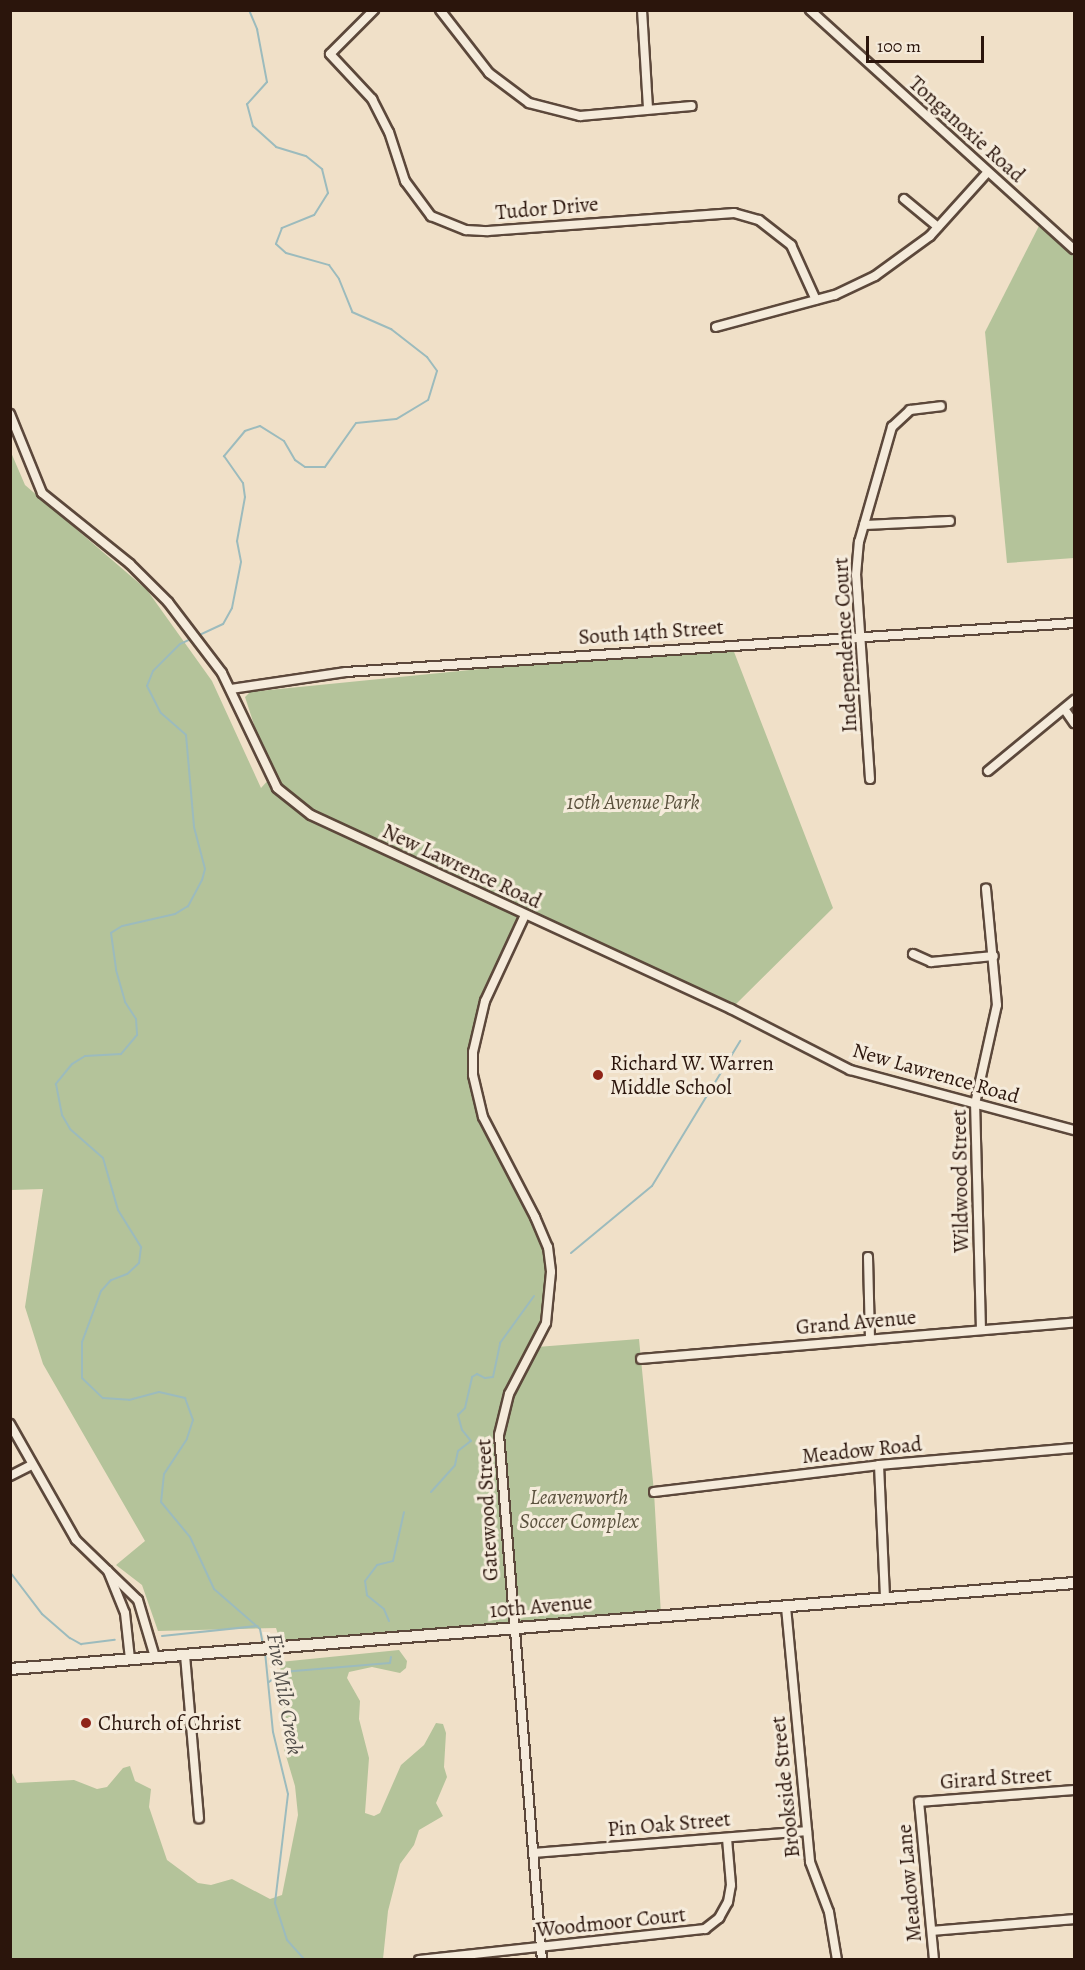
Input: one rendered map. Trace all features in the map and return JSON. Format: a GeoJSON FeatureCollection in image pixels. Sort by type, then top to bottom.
{"type":"FeatureCollection","features":[{"type":"Feature","properties":{"kind":"street","name":"Tudor Drive"},"geometry":{"type":"LineString","coordinates":[[374,10],[330,54],[372,99],[389,132],[405,181],[420,205],[447,224],[488,231],[734,213],[759,220],[791,245],[816,300]]}},
{"type":"Feature","properties":{"kind":"street"},"geometry":{"type":"LineString","coordinates":[[440,10],[489,73],[529,103],[580,116],[692,106]]}},
{"type":"Feature","properties":{"kind":"street"},"geometry":{"type":"LineString","coordinates":[[642,10],[648,109]]}},
{"type":"Feature","properties":{"kind":"street","name":"Tonganoxie Road"},"geometry":{"type":"LineString","coordinates":[[810,10],[987,173],[1074,249]]}},
{"type":"Feature","properties":{"kind":"street"},"geometry":{"type":"LineString","coordinates":[[716,327],[816,300],[875,276],[938,227],[987,173]]}},
{"type":"Feature","properties":{"kind":"street"},"geometry":{"type":"LineString","coordinates":[[904,200],[938,227]]}},
{"type":"Feature","properties":{"kind":"street","name":"Independence Court"},"geometry":{"type":"LineString","coordinates":[[870,779],[856,558],[897,419],[910,410],[941,406]]}},
{"type":"Feature","properties":{"kind":"street","name":"New Lawrence Road"},"geometry":{"type":"LineString","coordinates":[[10,414],[42,493],[130,564],[207,651],[231,689],[271,777],[285,797],[311,815],[731,1009],[850,1070],[1074,1130]]}},
{"type":"Feature","properties":{"kind":"street"},"geometry":{"type":"LineString","coordinates":[[864,525],[950,521]]}},
{"type":"Feature","properties":{"kind":"street","name":"South 14th Street"},"geometry":{"type":"LineString","coordinates":[[231,689],[346,672],[719,645],[1074,624]]}},
{"type":"Feature","properties":{"kind":"street"},"geometry":{"type":"LineString","coordinates":[[988,771],[1065,710],[1074,700]]}},
{"type":"Feature","properties":{"kind":"street"},"geometry":{"type":"LineString","coordinates":[[1065,710],[1074,723]]}},
{"type":"Feature","properties":{"kind":"street","name":"Wildwood Street"},"geometry":{"type":"LineString","coordinates":[[981,1330],[975,1104],[996,1017],[994,956],[986,889]]}},
{"type":"Feature","properties":{"kind":"street","name":"Gatewood Street"},"geometry":{"type":"LineString","coordinates":[[525,915],[485,1002],[473,1052],[473,1076],[483,1117],[548,1247],[551,1272],[546,1323],[509,1394],[499,1434],[513,1628],[542,1959]]}},
{"type":"Feature","properties":{"kind":"street"},"geometry":{"type":"LineString","coordinates":[[913,954],[931,962],[994,956]]}},
{"type":"Feature","properties":{"kind":"street"},"geometry":{"type":"LineString","coordinates":[[868,1257],[870,1338]]}},
{"type":"Feature","properties":{"kind":"street","name":"Grand Avenue"},"geometry":{"type":"LineString","coordinates":[[640,1359],[870,1338],[1074,1323]]}},
{"type":"Feature","properties":{"kind":"street"},"geometry":{"type":"LineString","coordinates":[[10,1424],[76,1540],[107,1570],[128,1586],[138,1600],[155,1657]]}},
{"type":"Feature","properties":{"kind":"street","name":"Meadow Road"},"geometry":{"type":"LineString","coordinates":[[654,1492],[879,1465],[1074,1448]]}},
{"type":"Feature","properties":{"kind":"street"},"geometry":{"type":"LineString","coordinates":[[10,1476],[32,1465]]}},
{"type":"Feature","properties":{"kind":"street"},"geometry":{"type":"LineString","coordinates":[[879,1465],[885,1598]]}},
{"type":"Feature","properties":{"kind":"street"},"geometry":{"type":"LineString","coordinates":[[107,1570],[125,1613],[130,1659]]}},
{"type":"Feature","properties":{"kind":"street","name":"10th Avenue"},"geometry":{"type":"LineString","coordinates":[[10,1669],[1074,1583]]}},
{"type":"Feature","properties":{"kind":"street","name":"Brookside Street"},"geometry":{"type":"LineString","coordinates":[[786,1606],[810,1862],[829,1912],[837,1959]]}},
{"type":"Feature","properties":{"kind":"street"},"geometry":{"type":"LineString","coordinates":[[185,1654],[199,1818]]}},
{"type":"Feature","properties":{"kind":"street","name":"Girard Street"},"geometry":{"type":"LineString","coordinates":[[919,1802],[1074,1790]]}},
{"type":"Feature","properties":{"kind":"street","name":"Meadow Lane"},"geometry":{"type":"LineString","coordinates":[[919,1802],[934,1959]]}},
{"type":"Feature","properties":{"kind":"street","name":"Pin Oak Street"},"geometry":{"type":"LineString","coordinates":[[534,1853],[807,1831]]}},
{"type":"Feature","properties":{"kind":"street","name":"Woodmoor Court"},"geometry":{"type":"LineString","coordinates":[[419,1959],[705,1929],[720,1918],[728,1902],[731,1886],[728,1838]]}},
{"type":"Feature","properties":{"kind":"street"},"geometry":{"type":"LineString","coordinates":[[932,1931],[1074,1919]]}},
{"type":"Feature","properties":{"kind":"green space"},"geometry":{"type":"Polygon","coordinates":[[[1042,220],[1074,249],[1074,558],[1007,563],[985,332],[1042,220]]]}},
{"type":"Feature","properties":{"kind":"green space"},"geometry":{"type":"Polygon","coordinates":[[[10,450],[25,485],[147,590],[212,681],[261,788],[271,777],[245,697],[250,692],[731,644],[833,908],[731,1009],[525,916],[476,1029],[477,1096],[548,1247],[551,1296],[537,1347],[639,1339],[654,1492],[661,1615],[282,1647],[276,1628],[158,1631],[142,1585],[116,1565],[145,1541],[43,1364],[25,1307],[43,1189],[11,1190],[10,450]]]}},
{"type":"Feature","properties":{"kind":"green space"},"geometry":{"type":"Polygon","coordinates":[[[399,1650],[407,1661],[406,1668],[400,1673],[372,1667],[349,1672],[347,1678],[360,1701],[359,1719],[369,1758],[365,1813],[374,1816],[380,1813],[401,1765],[424,1745],[436,1723],[443,1724],[446,1733],[444,1767],[447,1777],[436,1803],[443,1816],[419,1830],[414,1845],[400,1864],[388,1911],[383,1959],[11,1959],[11,1771],[17,1783],[74,1780],[97,1789],[107,1787],[123,1768],[130,1766],[135,1781],[151,1789],[149,1807],[167,1860],[198,1883],[211,1885],[232,1879],[270,1899],[282,1895],[298,1815],[295,1786],[284,1749],[280,1662],[399,1650]]]}},
{"type":"Feature","properties":{"kind":"waterway","name":"Five Mile Creek"},"geometry":{"type":"LineString","coordinates":[[249,10],[257,29],[267,82],[247,104],[253,126],[276,147],[306,156],[322,169],[328,193],[314,215],[282,228],[276,244],[286,253],[329,265],[339,279],[352,312],[391,329],[427,357],[437,371],[428,400],[396,419],[356,423],[325,467],[305,467],[295,460],[284,441],[260,426],[245,431],[224,456],[243,483],[245,497],[237,541],[241,562],[232,608],[223,624],[180,644],[153,671],[147,686],[161,713],[186,735],[194,827],[205,869],[202,880],[188,906],[175,914],[122,926],[111,933],[116,970],[125,1002],[136,1019],[137,1035],[121,1054],[85,1056],[72,1064],[56,1084],[62,1115],[70,1129],[103,1158],[118,1210],[141,1247],[139,1263],[127,1274],[111,1280],[101,1291],[82,1342],[82,1378],[103,1398],[129,1400],[159,1392],[185,1398],[193,1420],[187,1439],[164,1474],[161,1502],[190,1537],[214,1589],[260,1629],[263,1644]]}},
{"type":"Feature","properties":{"kind":"waterway"},"geometry":{"type":"LineString","coordinates":[[571,1253],[652,1186],[740,1041]]}},
{"type":"Feature","properties":{"kind":"waterway"},"geometry":{"type":"LineString","coordinates":[[431,1492],[455,1465],[458,1451],[471,1441],[462,1430],[458,1415],[465,1408],[472,1377],[477,1374],[485,1378],[493,1377],[500,1343],[534,1296]]}},
{"type":"Feature","properties":{"kind":"waterway"},"geometry":{"type":"LineString","coordinates":[[389,1621],[384,1609],[367,1595],[365,1581],[377,1565],[393,1561],[404,1512]]}},
{"type":"Feature","properties":{"kind":"waterway"},"geometry":{"type":"LineString","coordinates":[[10,1572],[42,1614],[70,1638],[81,1644],[115,1640]]}},
{"type":"Feature","properties":{"kind":"waterway"},"geometry":{"type":"LineString","coordinates":[[162,1636],[257,1626]]}},
{"type":"Feature","properties":{"kind":"waterway","name":"Five Mile Creek"},"geometry":{"type":"LineString","coordinates":[[265,1652],[273,1732],[288,1794],[275,1903],[287,1940],[305,1960]]}},
{"type":"Feature","properties":{"kind":"waterway"},"geometry":{"type":"LineString","coordinates":[[269,1682],[282,1672],[390,1663],[391,1657]]}},
{"type":"Feature","properties":{"kind":"place","name":"Richard W. Warren Middle School"},"geometry":{"type":"Point","coordinates":[598,1075]}},
{"type":"Feature","properties":{"kind":"place","name":"Church of Christ"},"geometry":{"type":"Point","coordinates":[86,1723]}},
{"type":"Feature","properties":{"kind":"park label","name":"10th Avenue Park"},"geometry":{"type":"Point","coordinates":[633,802]}},
{"type":"Feature","properties":{"kind":"park label","name":"Leavenworth Soccer Complex"},"geometry":{"type":"Point","coordinates":[579,1509]}}]}
